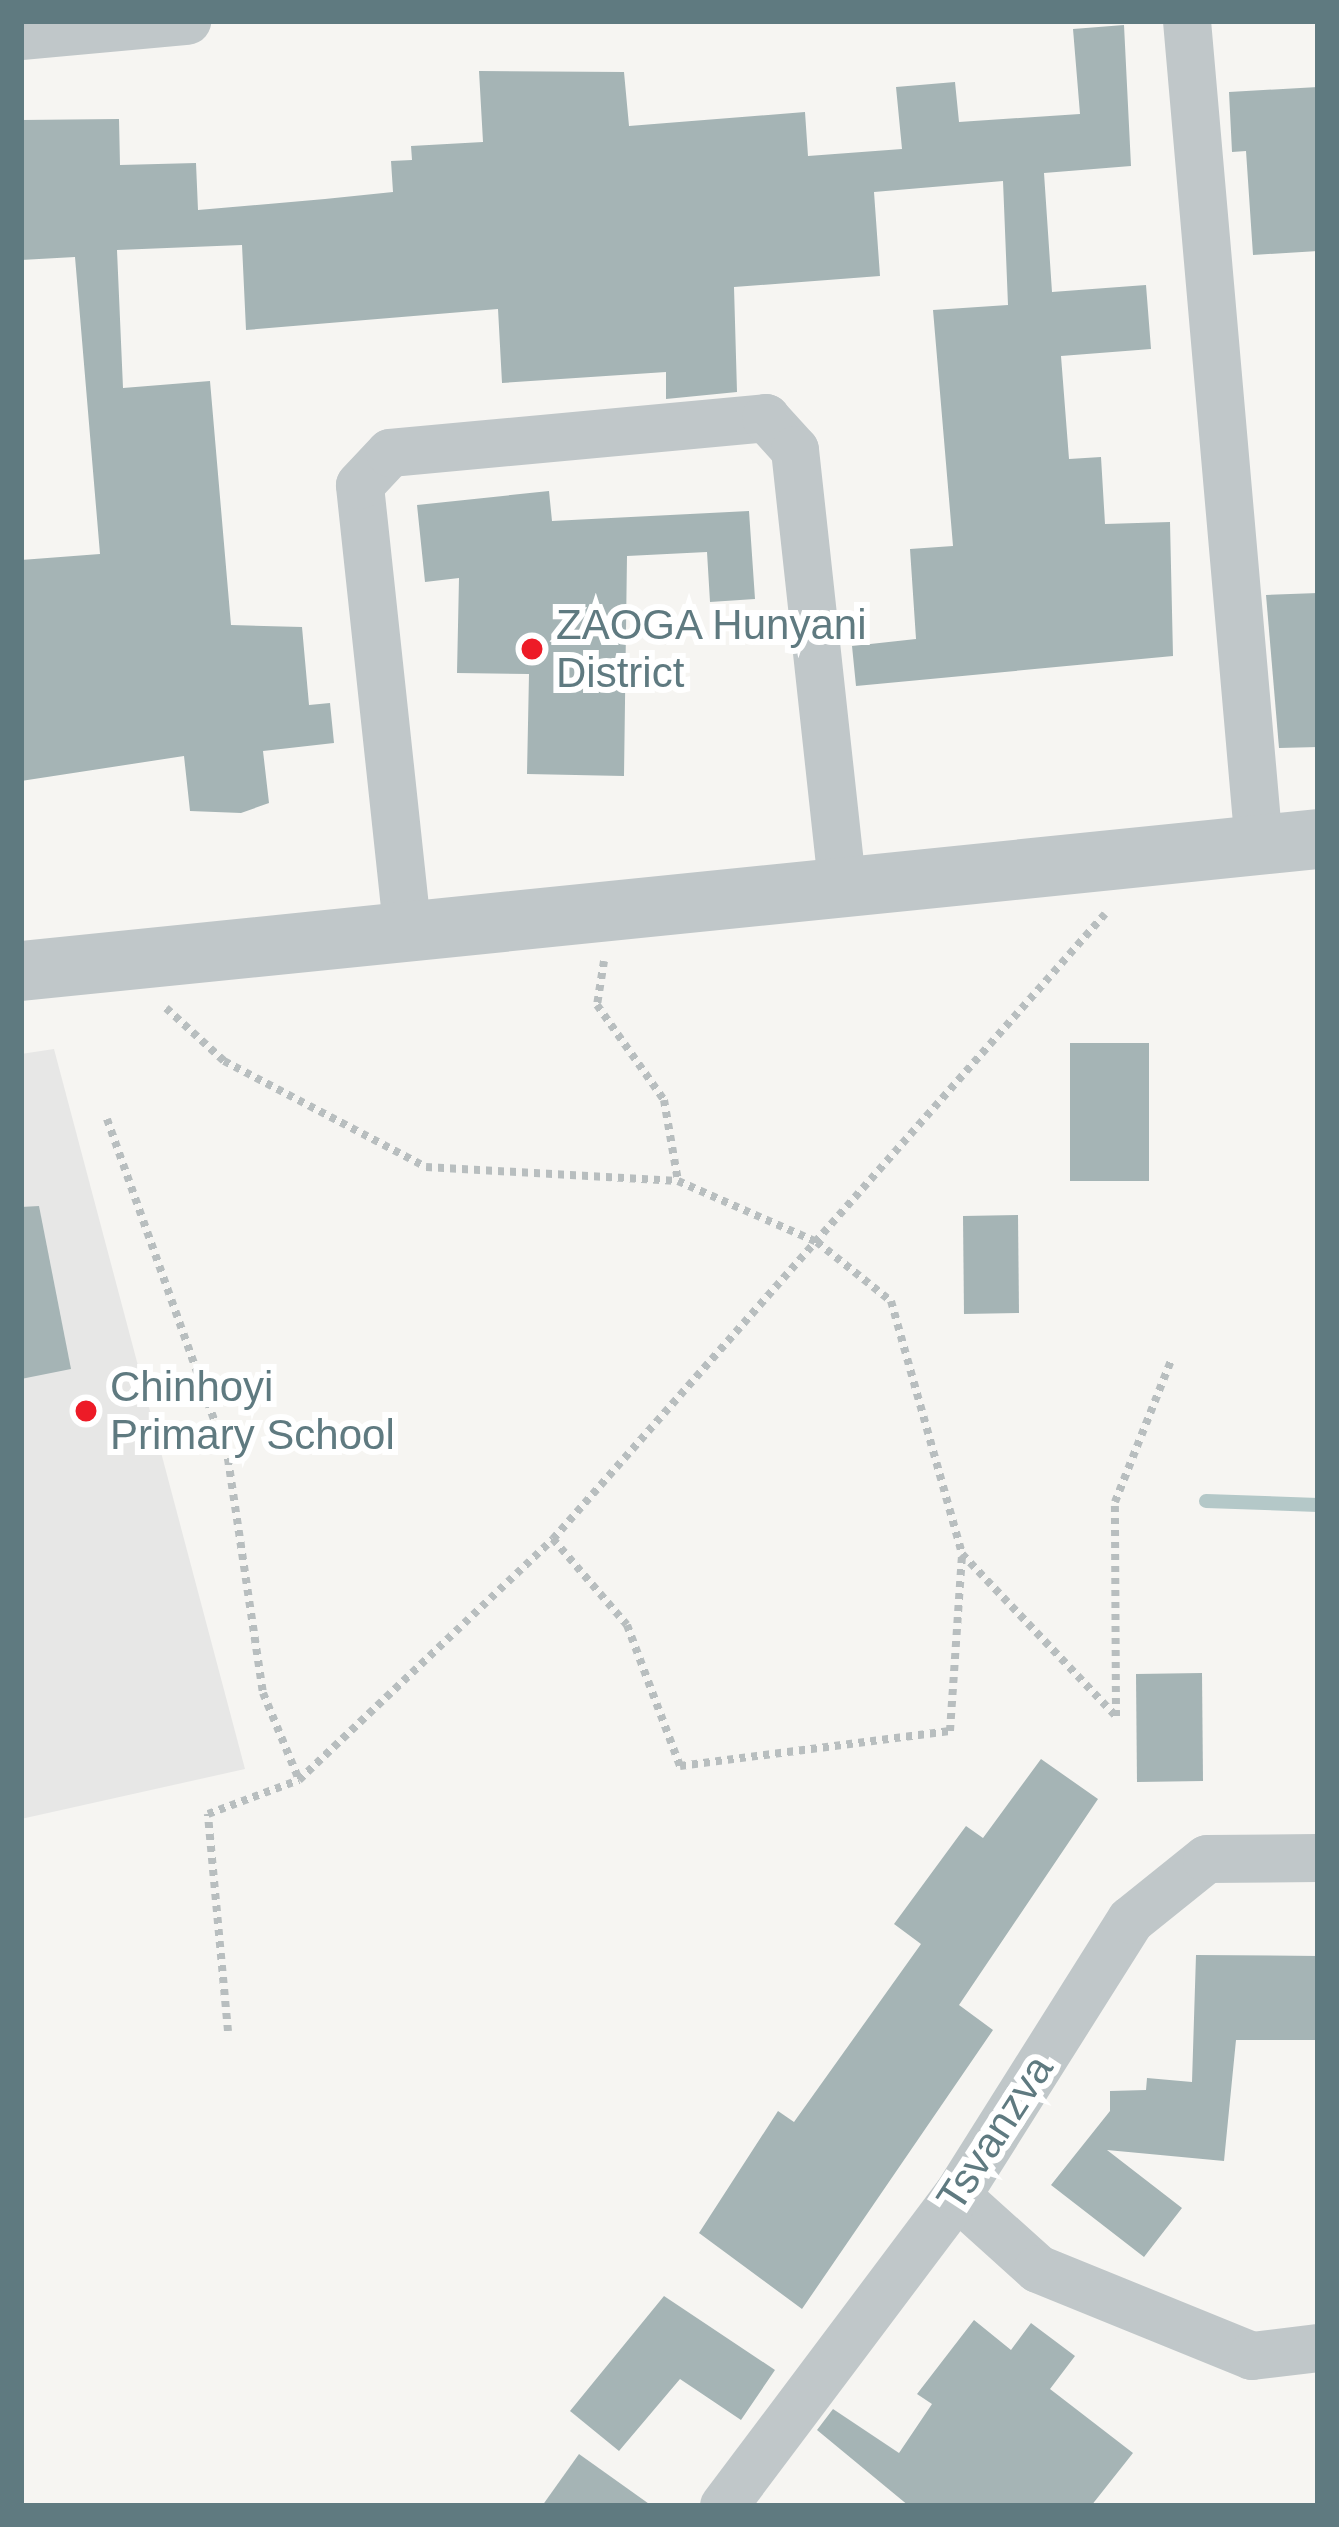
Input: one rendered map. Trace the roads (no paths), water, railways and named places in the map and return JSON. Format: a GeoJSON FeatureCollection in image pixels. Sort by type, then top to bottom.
{"type":"FeatureCollection","features":[{"type":"Feature","properties":{"kind":"street"},"geometry":{"type":"LineString","coordinates":[[21,36],[187,21]]}},
{"type":"Feature","properties":{"kind":"street"},"geometry":{"type":"LineString","coordinates":[[1187,21],[1259,845]]}},
{"type":"Feature","properties":{"kind":"street"},"geometry":{"type":"LineString","coordinates":[[407,926],[360,485],[390,453],[766,418],[795,450],[842,884]]}},
{"type":"Feature","properties":{"kind":"street"},"geometry":{"type":"LineString","coordinates":[[21,971],[407,926],[1318,839]]}},
{"type":"Feature","properties":{"kind":"street","name":"Tsvanzva"},"geometry":{"type":"LineString","coordinates":[[724,2506],[956,2196],[1131,1920],[1207,1859],[1318,1858]]}},
{"type":"Feature","properties":{"kind":"street"},"geometry":{"type":"LineString","coordinates":[[956,2196],[1038,2270],[1252,2356],[1318,2348]]}},
{"type":"Feature","properties":{"kind":"waterway"},"geometry":{"type":"LineString","coordinates":[[1206,1501],[1318,1505]]}},
{"type":"Feature","properties":{"kind":"place","name":"ZAOGA Hunyani District"},"geometry":{"type":"Point","coordinates":[532,649]}},
{"type":"Feature","properties":{"kind":"place","name":"Chinhoyi Primary School"},"geometry":{"type":"Point","coordinates":[86,1411]}}]}
